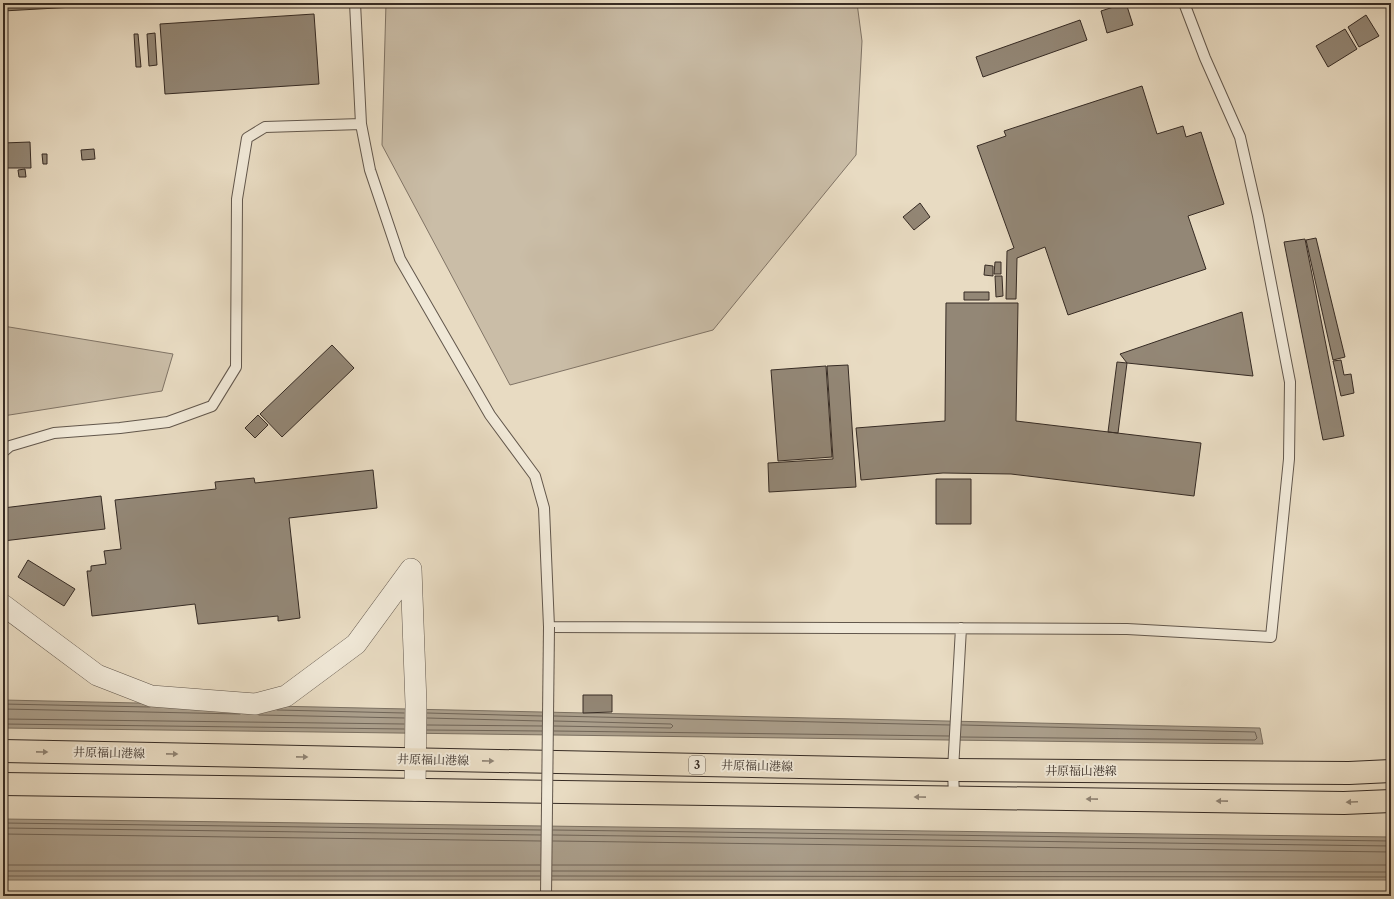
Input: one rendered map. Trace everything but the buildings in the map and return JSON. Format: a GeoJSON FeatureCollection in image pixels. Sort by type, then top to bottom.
{"type":"FeatureCollection","features":[{"type":"Feature","properties":{"kind":"main road","name":"井原福山港線"},"geometry":{"type":"LineString","coordinates":[[3,751],[416,750],[953,770],[1349,773],[1391,771]]}},
{"type":"Feature","properties":{"kind":"main road"},"geometry":{"type":"LineString","coordinates":[[3,784],[1344,803],[1391,801]]}},
{"type":"Feature","properties":{"kind":"street"},"geometry":{"type":"LineString","coordinates":[[3,605],[97,675],[151,696],[255,704],[286,696],[356,644],[411,569],[416,704],[415,790]]}},
{"type":"Feature","properties":{"kind":"lane"},"geometry":{"type":"LineString","coordinates":[[355,3],[361,124],[370,170],[400,259],[490,415],[535,476],[544,508],[549,627],[546,896]]}},
{"type":"Feature","properties":{"kind":"lane"},"geometry":{"type":"LineString","coordinates":[[549,627],[1127,629],[1271,637],[1289,459],[1290,382],[1258,216],[1240,137],[1205,58],[1184,3]]}},
{"type":"Feature","properties":{"kind":"lane"},"geometry":{"type":"LineString","coordinates":[[3,452],[10,446],[54,433],[120,428],[168,422],[212,406],[236,367],[237,199],[247,138],[265,127],[361,124]]}},
{"type":"Feature","properties":{"kind":"lane"},"geometry":{"type":"LineString","coordinates":[[954,797],[953,770],[960,628]]}},
{"type":"Feature","properties":{"kind":"shaded area"},"geometry":{"type":"Polygon","coordinates":[[[386,3],[857,3],[862,41],[856,155],[713,330],[510,385],[382,145],[386,3]]]}},
{"type":"Feature","properties":{"kind":"shaded area"},"geometry":{"type":"Polygon","coordinates":[[[3,326],[173,354],[162,391],[3,416],[3,326]]]}},
{"type":"Feature","properties":{"kind":"water"},"geometry":{"type":"Polygon","coordinates":[[[3,700],[1260,728],[1263,744],[3,728],[3,700]]]}},
{"type":"Feature","properties":{"kind":"water"},"geometry":{"type":"Polygon","coordinates":[[[3,819],[1391,837],[1391,880],[3,880],[3,819]]]}}]}
